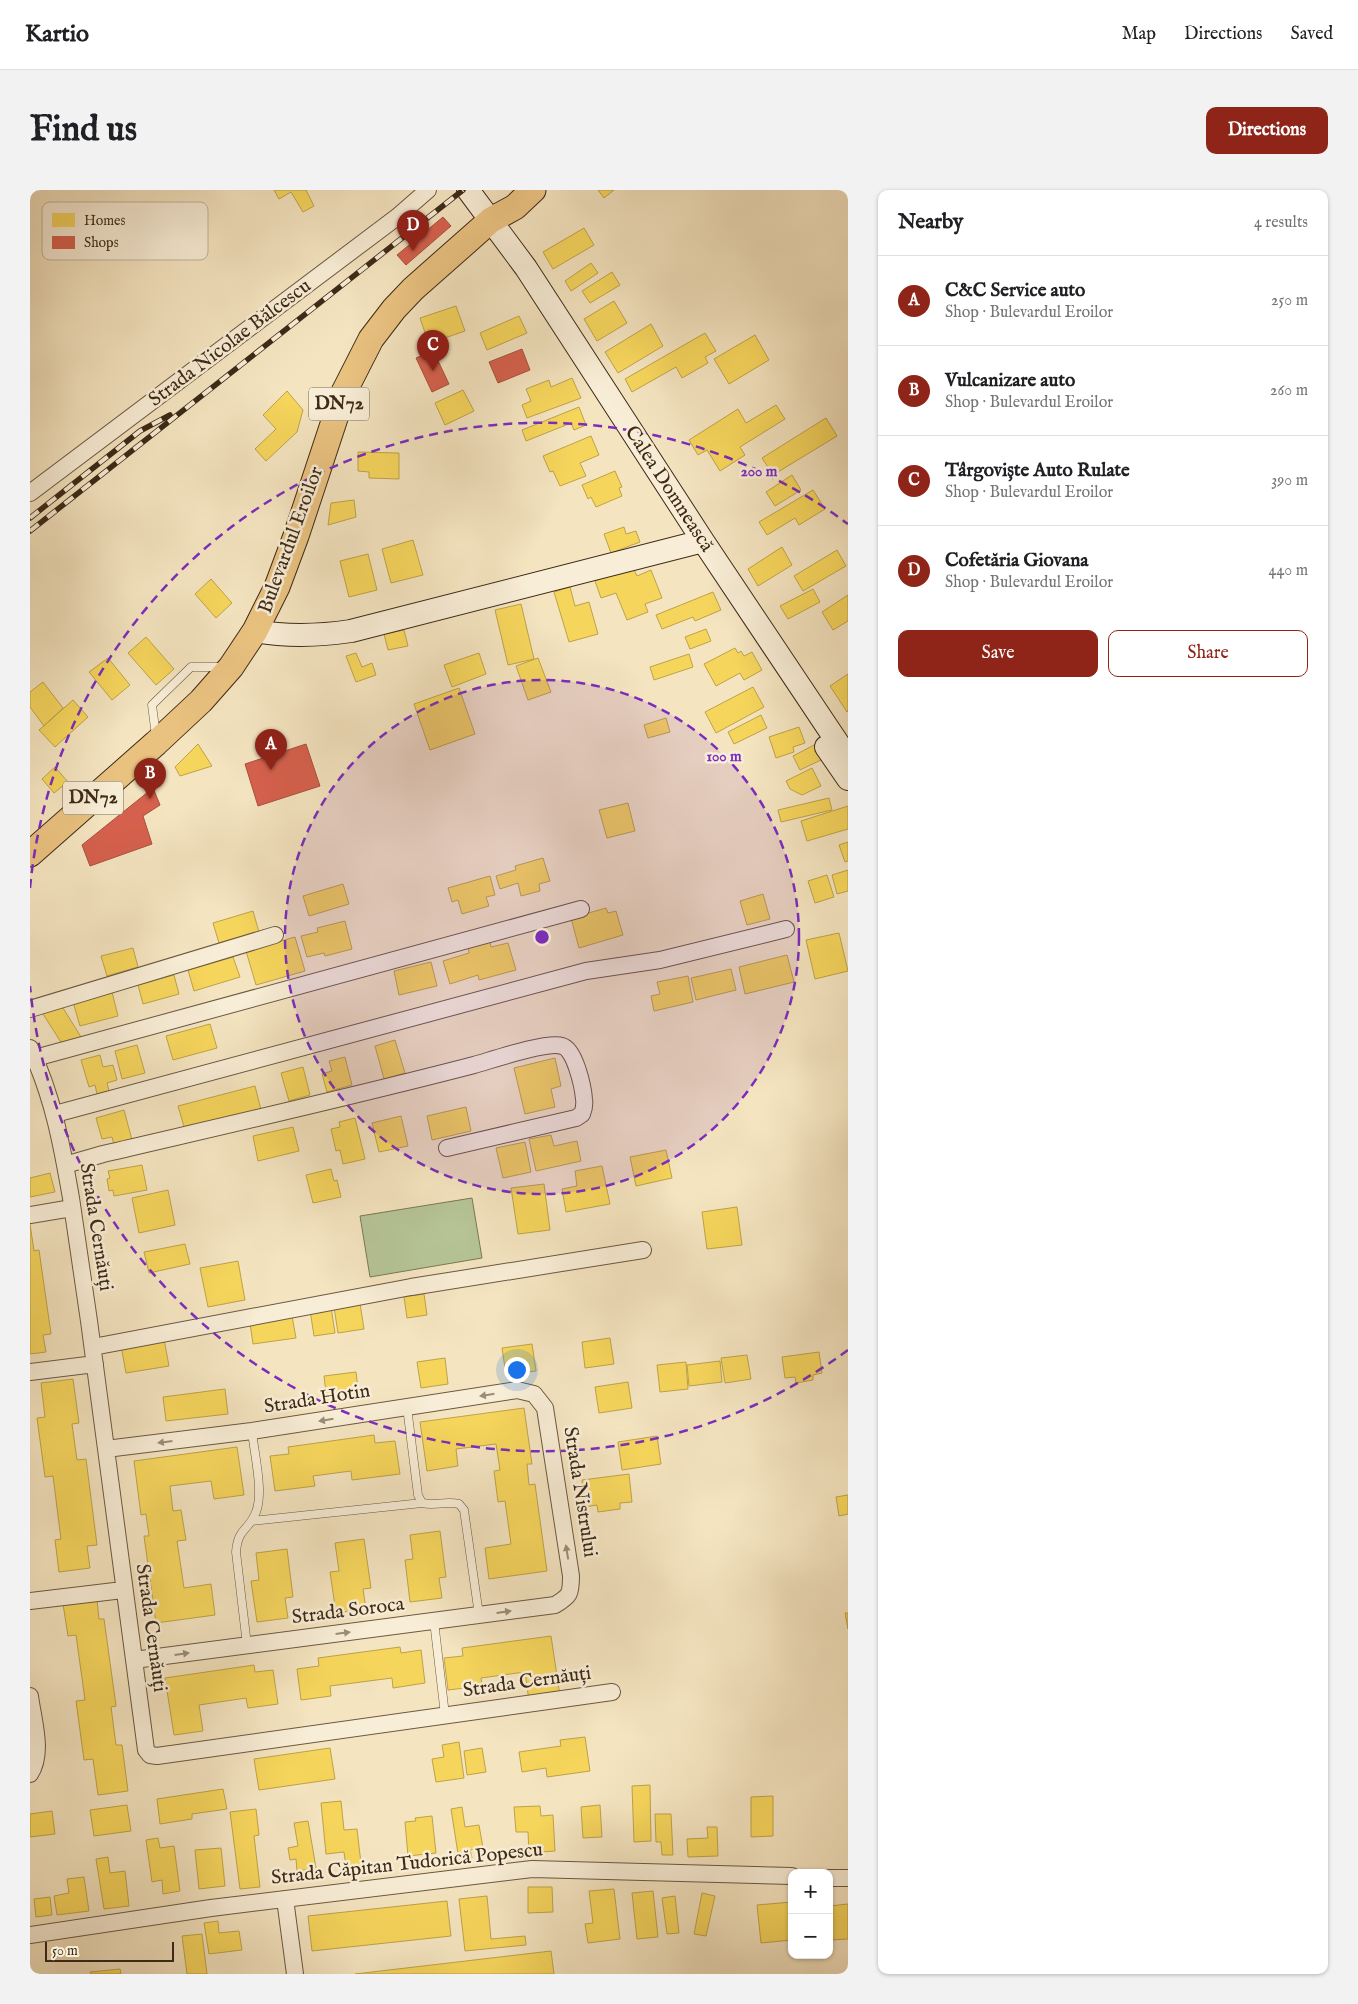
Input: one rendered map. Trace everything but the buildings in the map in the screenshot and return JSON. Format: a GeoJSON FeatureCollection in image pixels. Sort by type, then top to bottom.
{"type":"FeatureCollection","features":[{"type":"Feature","properties":{"kind":"main road"},"geometry":{"type":"LineString","coordinates":[[468,190],[491,220]]}},
{"type":"Feature","properties":{"kind":"main road","name":"Bulevardul Eroilor"},"geometry":{"type":"LineString","coordinates":[[491,220],[505,196],[511,190]]}},
{"type":"Feature","properties":{"kind":"main road","name":"Bulevardul Eroilor"},"geometry":{"type":"LineString","coordinates":[[30,854],[156,743],[201,701],[231,667],[255,631],[277,587],[343,394],[371,339],[400,302],[491,220],[515,207],[533,190]]}},
{"type":"Feature","properties":{"kind":"main road","name":"Calea Domnească"},"geometry":{"type":"LineString","coordinates":[[491,220],[500,247],[514,277],[848,758]]}},
{"type":"Feature","properties":{"kind":"main road","name":"Calea Domnească"},"geometry":{"type":"LineString","coordinates":[[491,220],[526,268],[848,779]]}},
{"type":"Feature","properties":{"kind":"main road"},"geometry":{"type":"LineString","coordinates":[[255,631],[300,636],[351,631],[697,542]]}},
{"type":"Feature","properties":{"kind":"street","name":"Strada Nicolae Bălcescu"},"geometry":{"type":"LineString","coordinates":[[30,493],[390,222],[428,190]]}},
{"type":"Feature","properties":{"kind":"street"},"geometry":{"type":"LineString","coordinates":[[32,1053],[581,909]]}},
{"type":"Feature","properties":{"kind":"street"},"geometry":{"type":"LineString","coordinates":[[55,1114],[586,971],[660,960],[786,929]]}},
{"type":"Feature","properties":{"kind":"street"},"geometry":{"type":"LineString","coordinates":[[30,1009],[276,935]]}},
{"type":"Feature","properties":{"kind":"street"},"geometry":{"type":"LineString","coordinates":[[65,1165],[103,1154],[446,1072],[536,1048],[554,1045],[563,1046],[570,1050],[574,1057],[584,1100],[582,1114],[576,1118],[447,1148]]}},
{"type":"Feature","properties":{"kind":"street","name":"Strada Cernăuți"},"geometry":{"type":"LineString","coordinates":[[32,1053],[55,1114],[65,1165],[95,1364],[123,1590],[146,1750],[150,1755],[157,1756],[612,1692]]}},
{"type":"Feature","properties":{"kind":"street"},"geometry":{"type":"LineString","coordinates":[[30,1215],[72,1208]]}},
{"type":"Feature","properties":{"kind":"street"},"geometry":{"type":"LineString","coordinates":[[92,1347],[411,1287],[643,1250]]}},
{"type":"Feature","properties":{"kind":"street"},"geometry":{"type":"LineString","coordinates":[[30,1372],[95,1364]]}},
{"type":"Feature","properties":{"kind":"street","name":"Strada Hotin"},"geometry":{"type":"LineString","coordinates":[[106,1449],[252,1431],[517,1390],[534,1394]]}},
{"type":"Feature","properties":{"kind":"street","name":"Strada Nistrului"},"geometry":{"type":"LineString","coordinates":[[534,1394],[545,1408],[570,1567],[571,1591],[566,1599]]}},
{"type":"Feature","properties":{"kind":"street"},"geometry":{"type":"LineString","coordinates":[[30,1601],[123,1590]]}},
{"type":"Feature","properties":{"kind":"street","name":"Strada Soroca"},"geometry":{"type":"LineString","coordinates":[[134,1660],[555,1605],[566,1599]]}},
{"type":"Feature","properties":{"kind":"street"},"geometry":{"type":"LineString","coordinates":[[30,1696],[37,1752],[34,1767],[30,1774]]}},
{"type":"Feature","properties":{"kind":"street","name":"Strada Căpitan Tudorică Popescu"},"geometry":{"type":"LineString","coordinates":[[30,1935],[211,1908],[532,1869],[788,1876]]}},
{"type":"Feature","properties":{"kind":"street"},"geometry":{"type":"LineString","coordinates":[[833,1878],[848,1878]]}},
{"type":"Feature","properties":{"kind":"street"},"geometry":{"type":"LineString","coordinates":[[285,1899],[295,1974]]}},
{"type":"Feature","properties":{"kind":"lane"},"geometry":{"type":"LineString","coordinates":[[407,1408],[418,1495],[422,1503]]}},
{"type":"Feature","properties":{"kind":"lane"},"geometry":{"type":"LineString","coordinates":[[248,1645],[236,1552],[237,1539],[252,1521],[259,1502],[252,1431]]}},
{"type":"Feature","properties":{"kind":"lane"},"geometry":{"type":"LineString","coordinates":[[252,1521],[422,1503],[432,1505],[452,1502],[459,1504],[464,1510],[479,1615]]}},
{"type":"Feature","properties":{"kind":"lane"},"geometry":{"type":"LineString","coordinates":[[434,1621],[445,1716]]}},
{"type":"Feature","properties":{"kind":"green space"},"geometry":{"type":"Polygon","coordinates":[[[472,1198],[482,1258],[370,1277],[360,1216],[472,1198]]]}},
{"type":"Feature","properties":{"kind":"railway"},"geometry":{"type":"LineString","coordinates":[[30,531],[463,190]]}},
{"type":"Feature","properties":{"kind":"railway"},"geometry":{"type":"LineString","coordinates":[[30,518],[140,431],[170,415]]}},
{"type":"Feature","properties":{"kind":"place","name":"Cofetăria Giovana"},"geometry":{"type":"Point","coordinates":[413,251]}},
{"type":"Feature","properties":{"kind":"place","name":"Târgoviște Auto Rulate"},"geometry":{"type":"Point","coordinates":[433,371]}},
{"type":"Feature","properties":{"kind":"place","name":"C&C Service auto"},"geometry":{"type":"Point","coordinates":[271,770]}},
{"type":"Feature","properties":{"kind":"place","name":"Vulcanizare auto"},"geometry":{"type":"Point","coordinates":[150,799]}}]}
